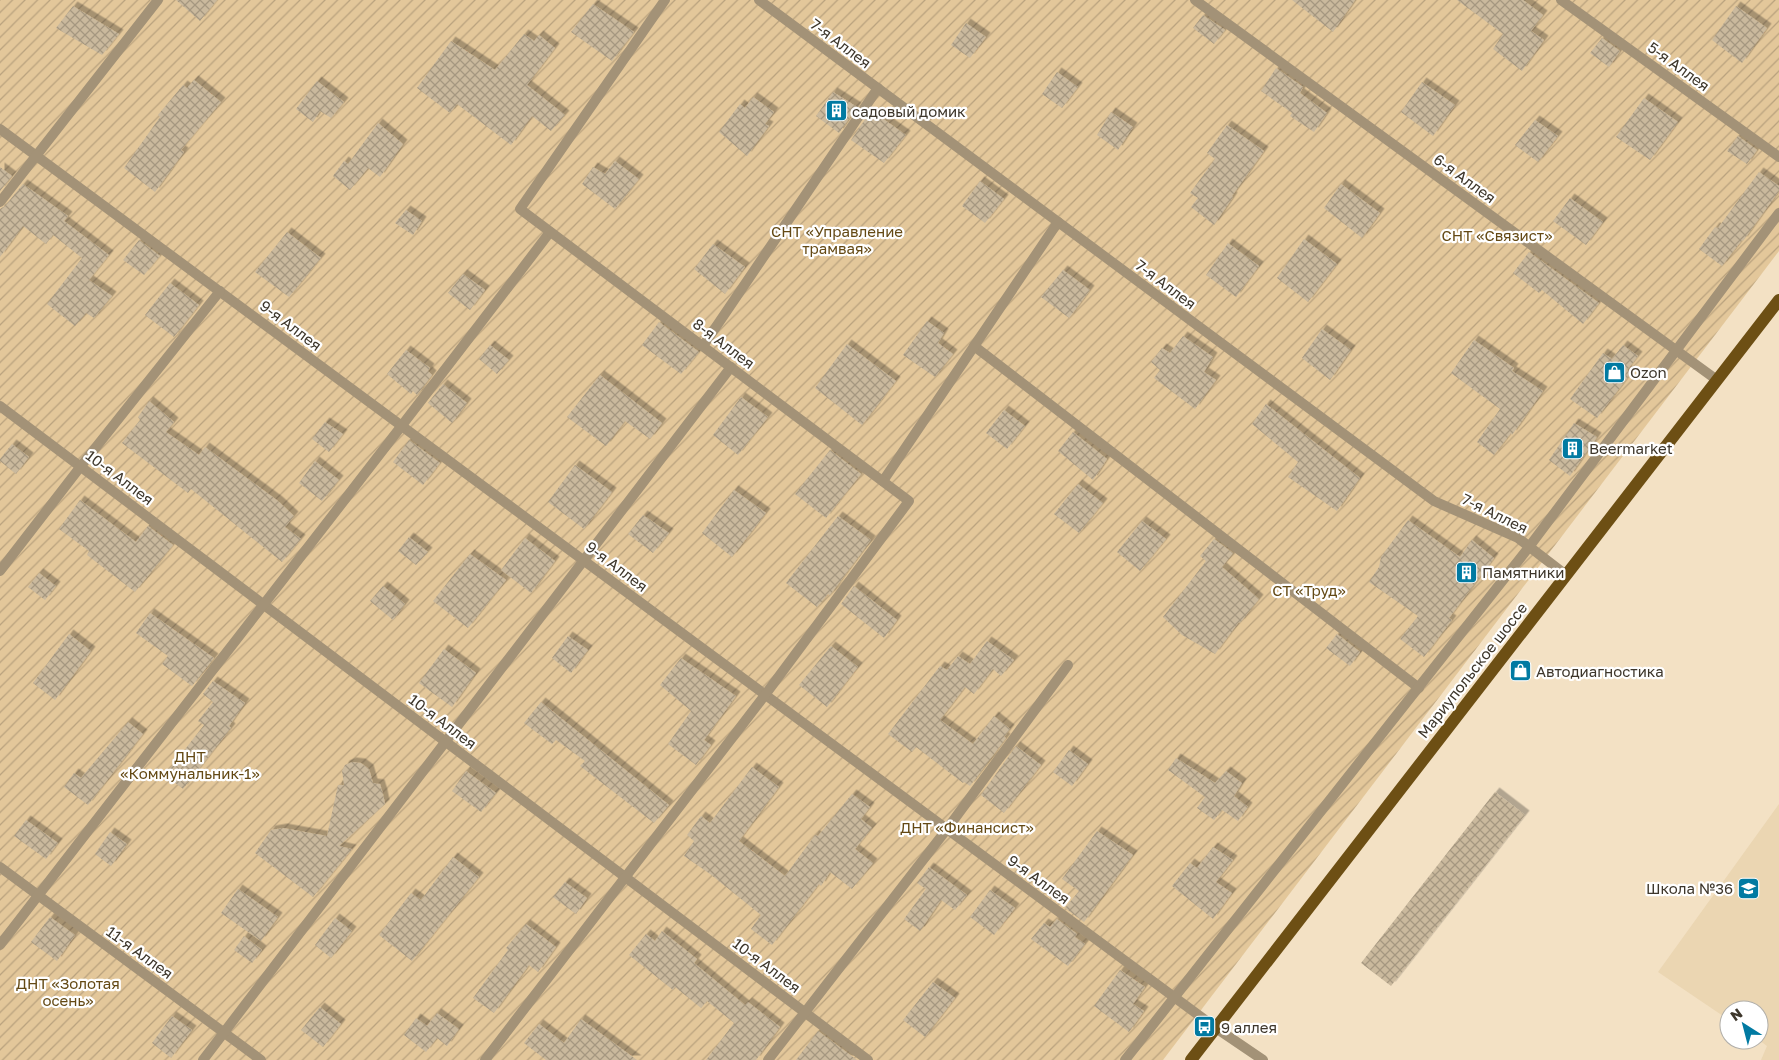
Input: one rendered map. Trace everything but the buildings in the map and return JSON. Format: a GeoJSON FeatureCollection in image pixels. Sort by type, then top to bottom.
{"type":"FeatureCollection","features":[{"type":"Feature","properties":{"kind":"main road","name":"Мариупольское шоссе"},"geometry":{"type":"LineString","coordinates":[[1191,1060],[1779,300]]}},
{"type":"Feature","properties":{"kind":"lane"},"geometry":{"type":"LineString","coordinates":[[0,202],[158,0]]}},
{"type":"Feature","properties":{"kind":"lane","name":"8-я Аллея"},"geometry":{"type":"LineString","coordinates":[[665,0],[520,209],[909,501],[765,695]]}},
{"type":"Feature","properties":{"kind":"lane","name":"7-я Аллея"},"geometry":{"type":"LineString","coordinates":[[759,0],[1434,501],[1518,538],[1566,575]]}},
{"type":"Feature","properties":{"kind":"lane","name":"6-я Аллея"},"geometry":{"type":"LineString","coordinates":[[1195,0],[1717,380]]}},
{"type":"Feature","properties":{"kind":"lane","name":"5-я Аллея"},"geometry":{"type":"LineString","coordinates":[[1561,0],[1779,157]]}},
{"type":"Feature","properties":{"kind":"lane"},"geometry":{"type":"LineString","coordinates":[[703,346],[878,88]]}},
{"type":"Feature","properties":{"kind":"lane","name":"9-я Аллея"},"geometry":{"type":"LineString","coordinates":[[0,129],[1175,998],[1263,1060]]}},
{"type":"Feature","properties":{"kind":"lane"},"geometry":{"type":"LineString","coordinates":[[1125,1060],[1529,547],[1779,213]]}},
{"type":"Feature","properties":{"kind":"lane"},"geometry":{"type":"LineString","coordinates":[[883,481],[1058,222]]}},
{"type":"Feature","properties":{"kind":"lane"},"geometry":{"type":"LineString","coordinates":[[0,945],[403,426],[550,232]]}},
{"type":"Feature","properties":{"kind":"lane"},"geometry":{"type":"LineString","coordinates":[[0,571],[80,466],[220,291]]}},
{"type":"Feature","properties":{"kind":"lane"},"geometry":{"type":"LineString","coordinates":[[974,346],[1419,688]]}},
{"type":"Feature","properties":{"kind":"lane"},"geometry":{"type":"LineString","coordinates":[[203,1060],[731,367]]}},
{"type":"Feature","properties":{"kind":"lane","name":"10-я Аллея"},"geometry":{"type":"LineString","coordinates":[[0,406],[868,1060]]}},
{"type":"Feature","properties":{"kind":"lane"},"geometry":{"type":"LineString","coordinates":[[768,1060],[947,829],[1068,665]]}},
{"type":"Feature","properties":{"kind":"lane"},"geometry":{"type":"LineString","coordinates":[[485,1060],[765,695]]}},
{"type":"Feature","properties":{"kind":"lane","name":"11-я Аллея"},"geometry":{"type":"LineString","coordinates":[[0,867],[261,1060]]}},
{"type":"Feature","properties":{"kind":"shaded area","name":"Школа №36"},"geometry":{"type":"Polygon","coordinates":[[[1779,804],[1779,1060],[1761,1060],[1765,1050],[1769,1050],[1769,1000],[1719,1000],[1719,1013],[1658,972],[1779,804]]]}},
{"type":"Feature","properties":{"kind":"green space"},"geometry":{"type":"Polygon","coordinates":[[[0,0],[1779,0],[1779,251],[1163,1060],[0,1060],[0,0]]]}},
{"type":"Feature","properties":{"kind":"place","name":"садовый домик"},"geometry":{"type":"Point","coordinates":[836,111]}},
{"type":"Feature","properties":{"kind":"place","name":"Ozon"},"geometry":{"type":"Point","coordinates":[1614,372]}},
{"type":"Feature","properties":{"kind":"place","name":"Beermarket"},"geometry":{"type":"Point","coordinates":[1573,448]}},
{"type":"Feature","properties":{"kind":"place","name":"Памятники"},"geometry":{"type":"Point","coordinates":[1466,572]}},
{"type":"Feature","properties":{"kind":"place","name":"Автодиагностика"},"geometry":{"type":"Point","coordinates":[1520,671]}},
{"type":"Feature","properties":{"kind":"place","name":"Школа №36"},"geometry":{"type":"Point","coordinates":[1749,888]}},
{"type":"Feature","properties":{"kind":"place","name":"9 аллея"},"geometry":{"type":"Point","coordinates":[1205,1027]}},
{"type":"Feature","properties":{"kind":"park label","name":"СНТ «Связист»"},"geometry":{"type":"Point","coordinates":[1497,235]}},
{"type":"Feature","properties":{"kind":"park label","name":"СНТ «Управление трамвая»"},"geometry":{"type":"Point","coordinates":[837,240]}},
{"type":"Feature","properties":{"kind":"park label","name":"СТ «Труд»"},"geometry":{"type":"Point","coordinates":[1309,590]}},
{"type":"Feature","properties":{"kind":"park label","name":"ДНТ «Коммунальник-1»"},"geometry":{"type":"Point","coordinates":[190,764]}},
{"type":"Feature","properties":{"kind":"park label","name":"ДНТ «Финансист»"},"geometry":{"type":"Point","coordinates":[967,827]}},
{"type":"Feature","properties":{"kind":"park label","name":"ДНТ «Золотая осень»"},"geometry":{"type":"Point","coordinates":[68,992]}}]}
